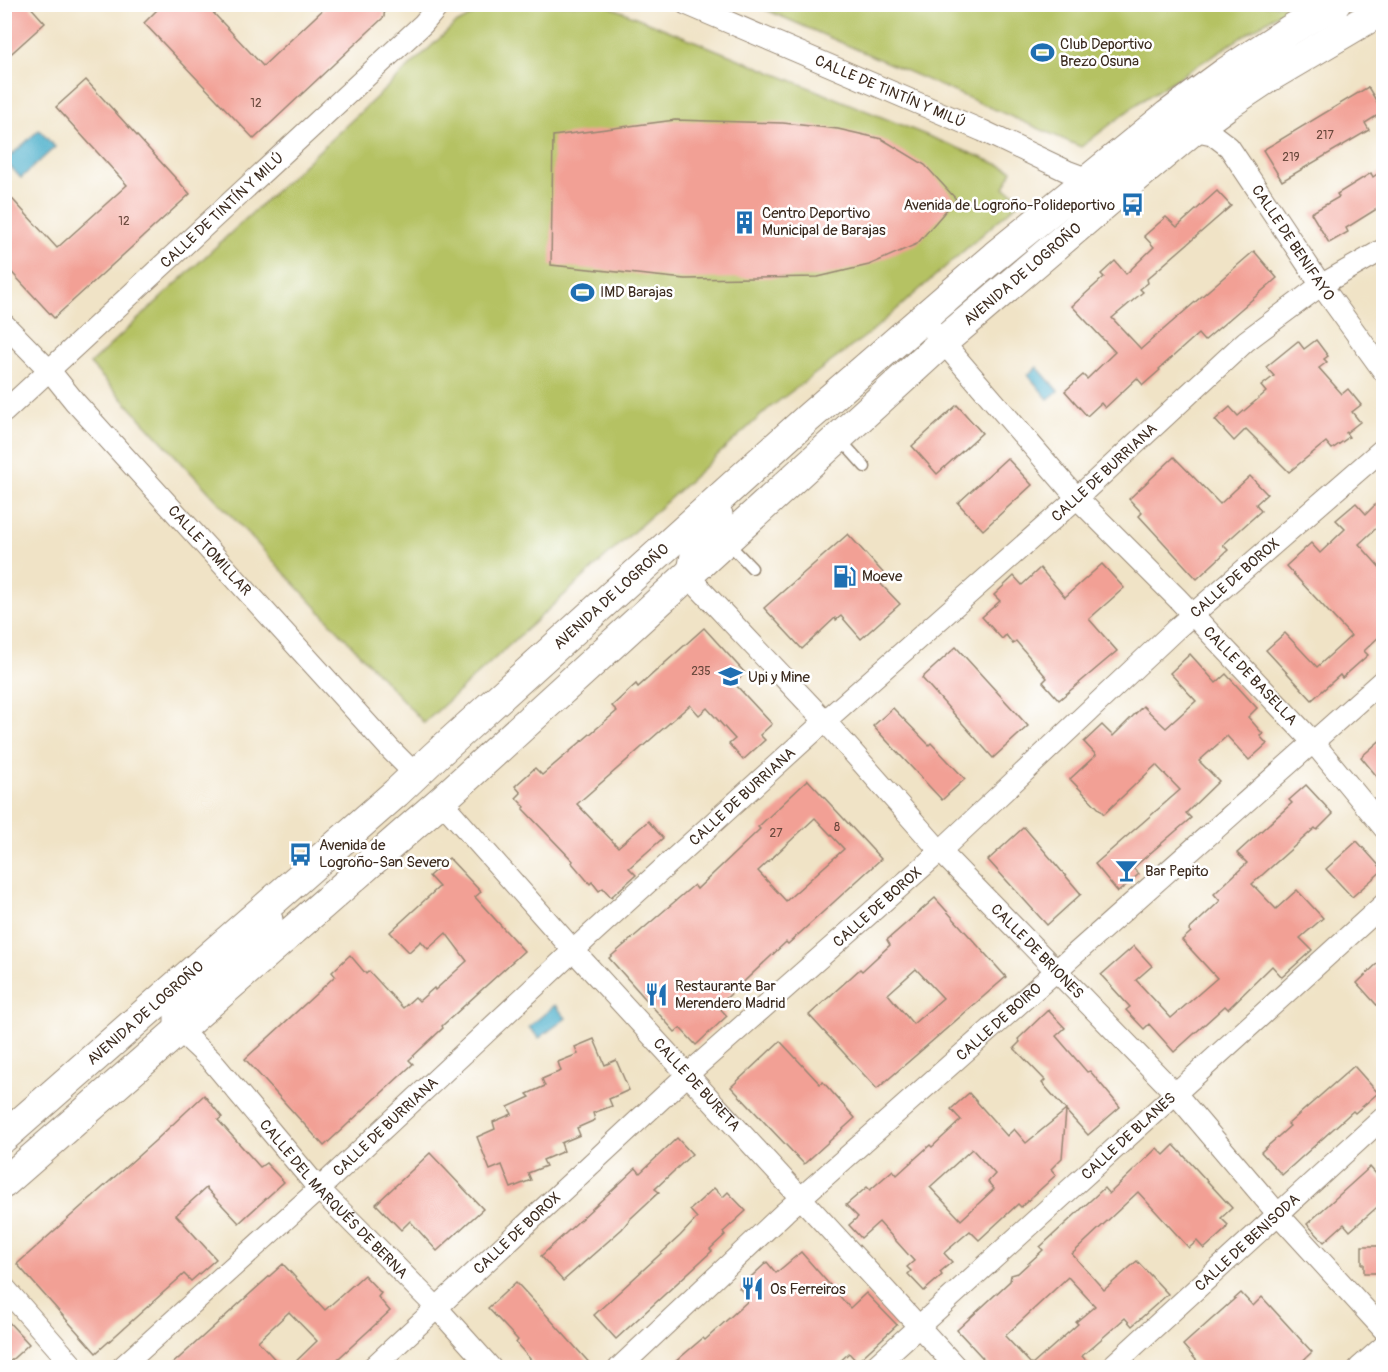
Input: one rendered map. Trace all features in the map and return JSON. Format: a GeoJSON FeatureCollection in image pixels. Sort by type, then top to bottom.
{"type":"FeatureCollection","features":[{"type":"Feature","properties":{"kind":"main road","name":"AVENIDA DE LOGROÑO"},"geometry":{"type":"LineString","coordinates":[[4,1137],[287,890],[808,418],[995,256],[1168,115],[1225,73],[1290,30],[1335,4]]}},
{"type":"Feature","properties":{"kind":"main road","name":"AVENIDA DE LOGROÑO"},"geometry":{"type":"LineString","coordinates":[[4,1183],[441,801],[944,341],[1193,130],[1269,77],[1383,9]]}},
{"type":"Feature","properties":{"kind":"main road"},"geometry":{"type":"LineString","coordinates":[[416,775],[441,801]]}},
{"type":"Feature","properties":{"kind":"main road"},"geometry":{"type":"LineString","coordinates":[[4,1147],[7,1154],[4,1162]]}},
{"type":"Feature","properties":{"kind":"street","name":"CALLE DE TINTÍN Y MILÚ"},"geometry":{"type":"LineString","coordinates":[[686,4],[983,131],[1067,171],[1083,177],[1093,177]]}},
{"type":"Feature","properties":{"kind":"street","name":"CALLE DE TINTÍN Y MILÚ"},"geometry":{"type":"LineString","coordinates":[[4,412],[431,17],[438,5]]}},
{"type":"Feature","properties":{"kind":"street","name":"CALLE DE BENIFAYO"},"geometry":{"type":"LineString","coordinates":[[1193,130],[1212,134],[1229,147],[1321,285],[1383,372]]}},
{"type":"Feature","properties":{"kind":"street","name":"CALLE DE BURRIANA"},"geometry":{"type":"LineString","coordinates":[[121,1368],[319,1189],[825,721],[1077,498],[1246,341],[1321,285],[1383,249]]}},
{"type":"Feature","properties":{"kind":"street","name":"CALLE TOMILLAR"},"geometry":{"type":"LineString","coordinates":[[4,324],[50,371],[75,402],[416,775]]}},
{"type":"Feature","properties":{"kind":"street","name":"CALLE DE BASELLA"},"geometry":{"type":"LineString","coordinates":[[911,329],[931,331],[944,341],[1077,498],[1193,615],[1313,742],[1383,828]]}},
{"type":"Feature","properties":{"kind":"street","name":"AVENIDA DE LOGROÑO"},"geometry":{"type":"LineString","coordinates":[[688,576],[690,556],[697,541],[799,440],[808,418]]}},
{"type":"Feature","properties":{"kind":"street","name":"CALLE DE BOROX"},"geometry":{"type":"LineString","coordinates":[[372,1368],[688,1074],[940,851],[1193,615],[1383,448]]}},
{"type":"Feature","properties":{"kind":"street","name":"CALLE DE BRIONES"},"geometry":{"type":"LineString","coordinates":[[688,576],[825,721],[940,851],[1174,1093],[1277,1214],[1383,1330]]}},
{"type":"Feature","properties":{"kind":"street","name":"CALLE DE BOIRO"},"geometry":{"type":"LineString","coordinates":[[619,1368],[802,1198],[1383,679]]}},
{"type":"Feature","properties":{"kind":"street","name":"CALLE DE BURETA"},"geometry":{"type":"LineString","coordinates":[[441,801],[574,951],[957,1368]]}},
{"type":"Feature","properties":{"kind":"street","name":"AVENIDA DE LOGROÑO"},"geometry":{"type":"LineString","coordinates":[[180,1031],[175,1022],[178,1009],[264,928],[279,909],[287,890]]}},
{"type":"Feature","properties":{"kind":"street","name":"CALLE DE BLANES"},"geometry":{"type":"LineString","coordinates":[[873,1368],[918,1324],[1383,904]]}},
{"type":"Feature","properties":{"kind":"street","name":"CALLE DEL MARQUÉS DE BERNA"},"geometry":{"type":"LineString","coordinates":[[180,1031],[211,1060],[319,1189],[436,1308],[490,1368]]}},
{"type":"Feature","properties":{"kind":"street","name":"CALLE DE BENISODA"},"geometry":{"type":"LineString","coordinates":[[1110,1368],[1383,1117]]}},
{"type":"Feature","properties":{"kind":"street"},"geometry":{"type":"LineString","coordinates":[[4,1287],[75,1368]]}},
{"type":"Feature","properties":{"kind":"street"},"geometry":{"type":"LineString","coordinates":[[1359,1368],[1383,1346]]}},
{"type":"Feature","properties":{"kind":"lane"},"geometry":{"type":"LineString","coordinates":[[838,438],[865,467]]}},
{"type":"Feature","properties":{"kind":"lane"},"geometry":{"type":"LineString","coordinates":[[725,540],[753,568]]}},
{"type":"Feature","properties":{"kind":"green space","name":"IMD Barajas"},"geometry":{"type":"Polygon","coordinates":[[[491,5],[606,5],[1012,170],[1004,188],[1024,198],[871,332],[768,409],[424,723],[90,364],[454,25],[491,5]]]}},
{"type":"Feature","properties":{"kind":"green space","name":"Club Deportivo Brezo Osuna"},"geometry":{"type":"Polygon","coordinates":[[[755,5],[1292,5],[1141,101],[1081,147],[755,5]]]}},
{"type":"Feature","properties":{"kind":"water"},"geometry":{"type":"Polygon","coordinates":[[[39,130],[55,147],[21,178],[5,161],[39,130]]]}},
{"type":"Feature","properties":{"kind":"water"},"geometry":{"type":"Polygon","coordinates":[[[1037,367],[1058,391],[1048,399],[1028,375],[1037,367]]]}},
{"type":"Feature","properties":{"kind":"water"},"geometry":{"type":"Polygon","coordinates":[[[555,1005],[566,1018],[539,1038],[529,1027],[555,1005]]]}},
{"type":"Feature","properties":{"kind":"building"},"geometry":{"type":"Polygon","coordinates":[[[4,4],[28,4],[45,23],[4,60],[4,4]]]}},
{"type":"Feature","properties":{"kind":"building"},"geometry":{"type":"Polygon","coordinates":[[[163,4],[205,4],[263,66],[329,4],[385,4],[384,17],[254,139],[144,23],[163,4]]]}},
{"type":"Feature","properties":{"kind":"building"},"geometry":{"type":"Polygon","coordinates":[[[86,80],[190,194],[54,318],[4,264],[4,190],[57,248],[127,185],[56,107],[86,80]]]}},
{"type":"Feature","properties":{"kind":"building"},"geometry":{"type":"Polygon","coordinates":[[[1368,87],[1383,112],[1365,123],[1369,130],[1282,181],[1263,150],[1368,87]]]}},
{"type":"Feature","properties":{"kind":"building","name":"Centro Deportivo Municipal de Barajas"},"geometry":{"type":"Polygon","coordinates":[[[675,120],[783,123],[838,129],[882,139],[925,165],[956,199],[917,244],[869,265],[818,277],[685,279],[551,265],[553,136],[675,120]]]}},
{"type":"Feature","properties":{"kind":"building"},"geometry":{"type":"Polygon","coordinates":[[[1383,170],[1383,205],[1346,228],[1348,232],[1329,243],[1311,213],[1339,197],[1337,194],[1371,173],[1373,177],[1383,170]]]}},
{"type":"Feature","properties":{"kind":"building"},"geometry":{"type":"Polygon","coordinates":[[[1217,191],[1231,206],[1147,279],[1148,283],[1140,289],[1143,292],[1112,318],[1141,349],[1254,251],[1277,278],[1204,341],[1198,334],[1143,385],[1137,378],[1105,408],[1101,403],[1087,416],[1065,391],[1083,375],[1087,379],[1115,352],[1072,306],[1104,277],[1101,274],[1115,261],[1126,274],[1154,247],[1144,236],[1166,217],[1177,227],[1217,191]]]}},
{"type":"Feature","properties":{"kind":"building"},"geometry":{"type":"Polygon","coordinates":[[[1316,340],[1328,356],[1324,359],[1327,362],[1319,368],[1342,394],[1348,389],[1361,405],[1352,412],[1360,422],[1346,433],[1349,437],[1332,449],[1326,442],[1289,472],[1246,429],[1234,441],[1215,420],[1230,407],[1238,416],[1266,392],[1261,386],[1274,376],[1266,367],[1298,341],[1304,349],[1316,340]]]}},
{"type":"Feature","properties":{"kind":"building"},"geometry":{"type":"Polygon","coordinates":[[[957,405],[982,433],[937,474],[912,446],[957,405]]]}},
{"type":"Feature","properties":{"kind":"building"},"geometry":{"type":"Polygon","coordinates":[[[1174,457],[1220,504],[1250,476],[1267,494],[1256,504],[1261,511],[1223,545],[1228,550],[1197,579],[1139,516],[1142,513],[1129,499],[1174,457]]]}},
{"type":"Feature","properties":{"kind":"building"},"geometry":{"type":"Polygon","coordinates":[[[1007,458],[1032,485],[983,530],[958,503],[1007,458]]]}},
{"type":"Feature","properties":{"kind":"building"},"geometry":{"type":"Polygon","coordinates":[[[1383,497],[1383,522],[1359,544],[1383,571],[1383,633],[1364,651],[1368,655],[1342,678],[1340,675],[1312,700],[1266,650],[1285,633],[1317,667],[1351,636],[1286,566],[1311,543],[1320,553],[1345,529],[1336,520],[1356,503],[1366,514],[1383,497]]]}},
{"type":"Feature","properties":{"kind":"building"},"geometry":{"type":"Polygon","coordinates":[[[848,534],[885,575],[878,581],[900,604],[861,639],[841,616],[836,620],[835,618],[802,649],[764,608],[848,534]]]}},
{"type":"Feature","properties":{"kind":"building"},"geometry":{"type":"Polygon","coordinates":[[[1102,564],[1124,588],[1089,619],[1117,651],[1059,700],[1043,682],[1047,678],[1016,641],[1013,644],[1006,635],[1002,639],[982,617],[1000,601],[994,595],[1014,576],[1022,585],[1040,568],[1065,597],[1102,564]]]}},
{"type":"Feature","properties":{"kind":"building"},"geometry":{"type":"Polygon","coordinates":[[[704,628],[745,673],[734,683],[772,724],[760,735],[765,740],[743,760],[729,744],[735,739],[707,708],[699,715],[690,705],[577,804],[618,847],[648,821],[663,838],[629,868],[636,875],[611,897],[603,888],[599,891],[592,882],[590,884],[572,863],[573,861],[523,809],[525,807],[516,798],[521,793],[515,786],[535,768],[542,775],[617,711],[612,706],[636,684],[638,687],[704,628]]]}},
{"type":"Feature","properties":{"kind":"building"},"geometry":{"type":"Polygon","coordinates":[[[956,647],[1028,726],[993,758],[922,678],[956,647]]]}},
{"type":"Feature","properties":{"kind":"building"},"geometry":{"type":"Polygon","coordinates":[[[1190,654],[1216,683],[1226,674],[1257,708],[1248,717],[1263,734],[1260,736],[1267,744],[1249,760],[1227,736],[1199,761],[1219,781],[1186,813],[1191,818],[1133,868],[1139,874],[1118,892],[1095,864],[1180,790],[1156,765],[1104,814],[1070,779],[1096,755],[1084,742],[1102,725],[1113,736],[1143,706],[1166,728],[1196,701],[1170,673],[1190,654]]]}},
{"type":"Feature","properties":{"kind":"building"},"geometry":{"type":"Polygon","coordinates":[[[893,708],[965,779],[942,800],[873,726],[893,708]]]}},
{"type":"Feature","properties":{"kind":"building"},"geometry":{"type":"Polygon","coordinates":[[[1383,738],[1383,784],[1361,757],[1383,738]]]}},
{"type":"Feature","properties":{"kind":"building"},"geometry":{"type":"Polygon","coordinates":[[[808,780],[881,859],[788,944],[786,942],[718,1006],[727,1016],[696,1045],[680,1028],[675,1032],[609,958],[694,885],[697,889],[760,829],[758,827],[808,780]],[[815,818],[758,871],[786,901],[844,849],[815,818]]]}},
{"type":"Feature","properties":{"kind":"building"},"geometry":{"type":"Polygon","coordinates":[[[1306,785],[1333,814],[1252,884],[1276,909],[1297,890],[1323,918],[1300,938],[1312,950],[1282,977],[1272,966],[1228,1009],[1225,1006],[1174,1052],[1149,1024],[1144,1029],[1126,1010],[1130,1007],[1101,975],[1134,946],[1152,966],[1136,980],[1171,1018],[1217,978],[1182,940],[1191,932],[1189,930],[1220,901],[1214,894],[1247,863],[1237,853],[1292,803],[1289,800],[1306,785]]]}},
{"type":"Feature","properties":{"kind":"building"},"geometry":{"type":"Polygon","coordinates":[[[1024,827],[1081,894],[1047,925],[988,860],[1024,827]]]}},
{"type":"Feature","properties":{"kind":"building"},"geometry":{"type":"Polygon","coordinates":[[[1357,841],[1383,870],[1352,897],[1326,869],[1357,841]]]}},
{"type":"Feature","properties":{"kind":"building"},"geometry":{"type":"Polygon","coordinates":[[[449,858],[481,892],[475,897],[524,951],[442,1026],[443,1028],[409,1060],[413,1064],[324,1146],[245,1059],[335,976],[332,972],[350,955],[366,974],[369,971],[403,1008],[415,997],[419,1001],[434,988],[435,990],[467,961],[446,933],[428,949],[421,941],[409,952],[390,932],[439,887],[429,876],[449,858]]]}},
{"type":"Feature","properties":{"kind":"building"},"geometry":{"type":"Polygon","coordinates":[[[935,898],[1006,977],[877,1089],[809,1015],[890,945],[887,940],[935,898]],[[916,969],[888,994],[913,1024],[943,998],[916,969]]]}},
{"type":"Feature","properties":{"kind":"building"},"geometry":{"type":"Polygon","coordinates":[[[1383,958],[1383,1012],[1357,983],[1383,958]]]}},
{"type":"Feature","properties":{"kind":"building"},"geometry":{"type":"Polygon","coordinates":[[[1048,1010],[1065,1028],[1056,1036],[1087,1072],[1090,1071],[1120,1107],[1088,1135],[1066,1111],[1062,1158],[1051,1169],[1056,1175],[1021,1207],[1018,1204],[979,1240],[970,1231],[944,1253],[952,1262],[940,1272],[942,1275],[924,1291],[908,1274],[911,1271],[907,1267],[914,1261],[879,1222],[861,1238],[849,1225],[858,1217],[846,1205],[867,1187],[870,1190],[893,1170],[897,1175],[930,1145],[932,1147],[961,1120],[951,1109],[969,1093],[1007,1136],[1014,1129],[1026,1143],[1066,1110],[1042,1083],[1045,1080],[1014,1048],[1020,1042],[1018,1039],[1048,1010]],[[972,1149],[930,1187],[961,1220],[994,1189],[988,1182],[995,1174],[972,1149]]]}},
{"type":"Feature","properties":{"kind":"building"},"geometry":{"type":"Polygon","coordinates":[[[594,1039],[605,1065],[616,1060],[629,1090],[609,1099],[612,1106],[593,1113],[595,1120],[577,1128],[580,1135],[561,1143],[564,1151],[543,1160],[546,1166],[528,1173],[531,1180],[511,1188],[502,1165],[490,1170],[477,1137],[495,1129],[493,1122],[512,1114],[508,1107],[530,1097],[527,1094],[545,1086],[542,1079],[561,1071],[558,1062],[578,1054],[575,1047],[594,1039]]]}},
{"type":"Feature","properties":{"kind":"building"},"geometry":{"type":"Polygon","coordinates":[[[780,1041],[820,1084],[823,1082],[855,1118],[804,1164],[731,1087],[780,1041]]]}},
{"type":"Feature","properties":{"kind":"building"},"geometry":{"type":"Polygon","coordinates":[[[1354,1066],[1378,1093],[1355,1113],[1353,1111],[1282,1175],[1261,1152],[1290,1126],[1288,1124],[1354,1066]]]}},
{"type":"Feature","properties":{"kind":"building"},"geometry":{"type":"Polygon","coordinates":[[[204,1095],[222,1117],[218,1120],[260,1167],[266,1163],[284,1182],[239,1223],[206,1188],[176,1215],[216,1259],[191,1281],[184,1274],[96,1353],[17,1264],[204,1095]]]}},
{"type":"Feature","properties":{"kind":"building"},"geometry":{"type":"Polygon","coordinates":[[[677,1138],[692,1154],[655,1189],[659,1192],[622,1229],[563,1281],[541,1256],[636,1168],[640,1173],[677,1138]]]}},
{"type":"Feature","properties":{"kind":"building"},"geometry":{"type":"Polygon","coordinates":[[[1174,1145],[1232,1208],[1221,1218],[1228,1225],[1226,1229],[1204,1249],[1197,1241],[1189,1248],[1138,1192],[1072,1254],[1104,1290],[1137,1261],[1168,1294],[1132,1326],[1125,1318],[1082,1356],[1093,1368],[992,1368],[957,1330],[1010,1281],[1011,1275],[1018,1273],[1043,1250],[1040,1247],[1104,1188],[1109,1194],[1157,1148],[1164,1155],[1174,1145]],[[1068,1277],[1005,1336],[1032,1365],[1095,1306],[1068,1277]]]}},
{"type":"Feature","properties":{"kind":"building"},"geometry":{"type":"Polygon","coordinates":[[[430,1153],[483,1209],[437,1251],[410,1221],[401,1230],[376,1204],[430,1153]]]}},
{"type":"Feature","properties":{"kind":"building"},"geometry":{"type":"Polygon","coordinates":[[[1370,1167],[1383,1182],[1383,1202],[1350,1231],[1344,1224],[1324,1242],[1307,1224],[1370,1167]]]}},
{"type":"Feature","properties":{"kind":"building"},"geometry":{"type":"Polygon","coordinates":[[[714,1188],[723,1197],[728,1192],[746,1211],[723,1232],[725,1235],[710,1249],[712,1251],[616,1339],[594,1315],[680,1236],[697,1218],[690,1210],[714,1188]]]}},
{"type":"Feature","properties":{"kind":"building"},"geometry":{"type":"Polygon","coordinates":[[[1362,1246],[1383,1246],[1383,1273],[1364,1273],[1362,1246]]]}},
{"type":"Feature","properties":{"kind":"building"},"geometry":{"type":"Polygon","coordinates":[[[801,1252],[850,1308],[866,1293],[897,1325],[857,1362],[849,1353],[833,1368],[668,1368],[703,1338],[705,1340],[750,1299],[739,1288],[767,1262],[776,1273],[801,1252]]]}},
{"type":"Feature","properties":{"kind":"building"},"geometry":{"type":"Polygon","coordinates":[[[283,1264],[325,1310],[364,1275],[381,1293],[378,1297],[390,1311],[328,1368],[289,1368],[317,1341],[289,1312],[258,1341],[283,1368],[168,1368],[283,1264]]]}},
{"type":"Feature","properties":{"kind":"building"},"geometry":{"type":"Polygon","coordinates":[[[516,1282],[594,1368],[538,1368],[516,1343],[518,1340],[488,1308],[516,1282]]]}},
{"type":"Feature","properties":{"kind":"building"},"geometry":{"type":"Polygon","coordinates":[[[1241,1293],[1253,1306],[1262,1297],[1312,1352],[1295,1368],[1203,1368],[1183,1345],[1241,1293]]]}},
{"type":"Feature","properties":{"kind":"building"},"geometry":{"type":"Polygon","coordinates":[[[4,1317],[29,1344],[4,1367],[4,1317]]]}},
{"type":"Feature","properties":{"kind":"place","name":"Club Deportivo Brezo Osuna"},"geometry":{"type":"Point","coordinates":[1042,53]}},
{"type":"Feature","properties":{"kind":"place","name":"Avenida de Logroño-Polideportivo"},"geometry":{"type":"Point","coordinates":[1133,205]}},
{"type":"Feature","properties":{"kind":"place","name":"Centro Deportivo Municipal de Barajas"},"geometry":{"type":"Point","coordinates":[744,222]}},
{"type":"Feature","properties":{"kind":"place","name":"IMD Barajas"},"geometry":{"type":"Point","coordinates":[582,292]}},
{"type":"Feature","properties":{"kind":"place","name":"Moeve"},"geometry":{"type":"Point","coordinates":[844,576]}},
{"type":"Feature","properties":{"kind":"place","name":"Upi y Mine"},"geometry":{"type":"Point","coordinates":[730,677]}},
{"type":"Feature","properties":{"kind":"place","name":"Avenida de Logroño-San Severo"},"geometry":{"type":"Point","coordinates":[301,854]}},
{"type":"Feature","properties":{"kind":"place","name":"Bar Pepito"},"geometry":{"type":"Point","coordinates":[1127,871]}},
{"type":"Feature","properties":{"kind":"place","name":"Restaurante Bar Merendero Madrid"},"geometry":{"type":"Point","coordinates":[657,995]}},
{"type":"Feature","properties":{"kind":"place","name":"Os Ferreiros"},"geometry":{"type":"Point","coordinates":[752,1289]}}]}
